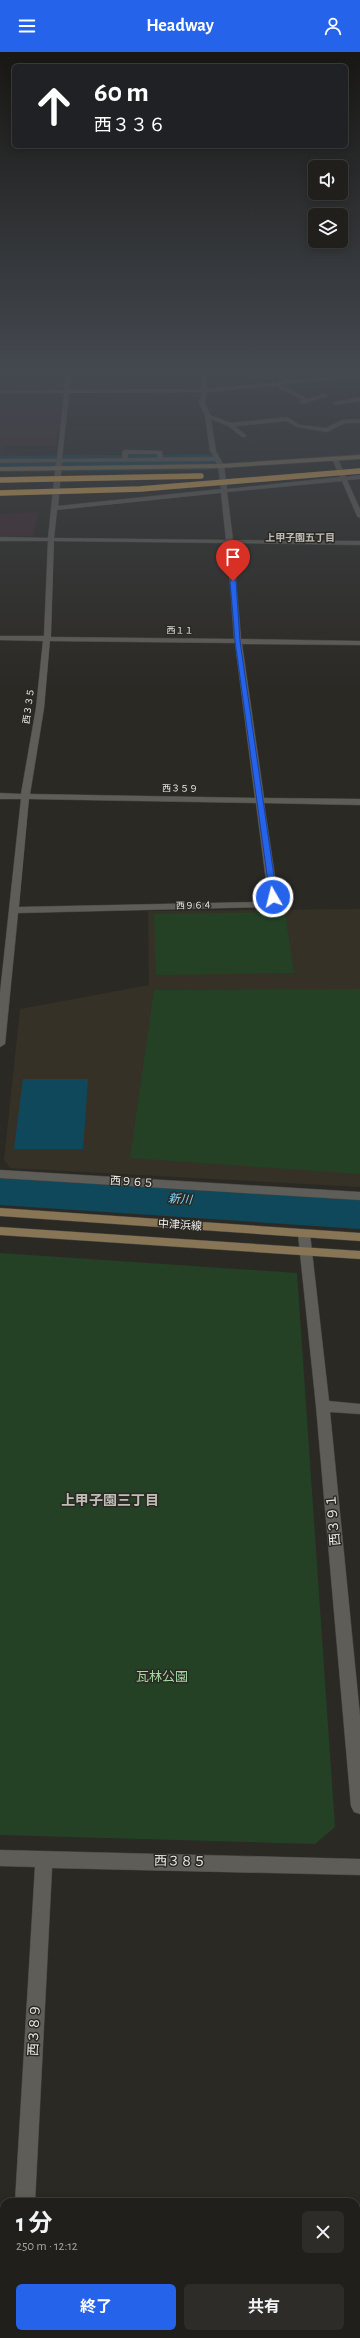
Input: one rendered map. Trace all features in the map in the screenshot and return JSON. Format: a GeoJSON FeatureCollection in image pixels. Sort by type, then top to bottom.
{"type":"FeatureCollection","features":[{"type":"Feature","properties":{"kind":"highway"},"geometry":{"type":"LineString","coordinates":[[0,480],[171,477]]}},
{"type":"Feature","properties":{"kind":"highway"},"geometry":{"type":"LineString","coordinates":[[0,493],[140,489],[291,477]]}},
{"type":"Feature","properties":{"kind":"main road","name":"中津浜線"},"geometry":{"type":"LineString","coordinates":[[0,1212],[360,1238]]}},
{"type":"Feature","properties":{"kind":"main road","name":"中津浜線"},"geometry":{"type":"LineString","coordinates":[[0,1231],[360,1255]]}},
{"type":"Feature","properties":{"kind":"street","name":"西３３５"},"geometry":{"type":"LineString","coordinates":[[0,1044],[15,910],[25,797],[40,708],[47,638],[51,540],[58,477]]}},
{"type":"Feature","properties":{"kind":"street"},"geometry":{"type":"LineString","coordinates":[[222,477],[230,542],[238,641],[260,800]]}},
{"type":"Feature","properties":{"kind":"street"},"geometry":{"type":"LineString","coordinates":[[55,508],[360,477]]}},
{"type":"Feature","properties":{"kind":"street"},"geometry":{"type":"LineString","coordinates":[[344,478],[360,516]]}},
{"type":"Feature","properties":{"kind":"street"},"geometry":{"type":"LineString","coordinates":[[0,539],[360,543]]}},
{"type":"Feature","properties":{"kind":"street","name":"西１１"},"geometry":{"type":"LineString","coordinates":[[0,638],[360,643]]}},
{"type":"Feature","properties":{"kind":"street","name":"西３５９"},"geometry":{"type":"LineString","coordinates":[[0,796],[360,802]]}},
{"type":"Feature","properties":{"kind":"street","name":"西９６４"},"geometry":{"type":"LineString","coordinates":[[15,910],[262,905],[273,897],[260,800]]}},
{"type":"Feature","properties":{"kind":"street","name":"西９６５"},"geometry":{"type":"LineString","coordinates":[[0,1174],[360,1196]]}},
{"type":"Feature","properties":{"kind":"street","name":"西３９１"},"geometry":{"type":"LineString","coordinates":[[304,1234],[323,1406],[360,1806]]}},
{"type":"Feature","properties":{"kind":"street"},"geometry":{"type":"LineString","coordinates":[[323,1406],[360,1408]]}},
{"type":"Feature","properties":{"kind":"street","name":"西３８５"},"geometry":{"type":"LineString","coordinates":[[0,1858],[360,1867]]}},
{"type":"Feature","properties":{"kind":"street","name":"西３８９"},"geometry":{"type":"LineString","coordinates":[[25,2198],[44,1859]]}},
{"type":"Feature","properties":{"kind":"shaded area"},"geometry":{"type":"Polygon","coordinates":[[[38,512],[33,536],[0,536],[0,514],[38,512]]]}},
{"type":"Feature","properties":{"kind":"shaded area"},"geometry":{"type":"Polygon","coordinates":[[[360,909],[360,1187],[10,1168],[4,1160],[20,1009],[149,985],[148,911],[360,909]]]}},
{"type":"Feature","properties":{"kind":"green space"},"geometry":{"type":"Polygon","coordinates":[[[285,912],[294,973],[156,975],[154,914],[285,912]]]}},
{"type":"Feature","properties":{"kind":"green space"},"geometry":{"type":"Polygon","coordinates":[[[360,989],[360,1174],[130,1158],[154,990],[360,989]]]}},
{"type":"Feature","properties":{"kind":"green space","name":"瓦林公園"},"geometry":{"type":"Polygon","coordinates":[[[0,1253],[297,1273],[335,1827],[315,1844],[0,1835],[0,1253]]]}},
{"type":"Feature","properties":{"kind":"water"},"geometry":{"type":"Polygon","coordinates":[[[23,1079],[88,1079],[83,1149],[14,1149],[23,1079]]]}},
{"type":"Feature","properties":{"kind":"waterway","name":"新川"},"geometry":{"type":"LineString","coordinates":[[0,1188],[360,1211]]}},
{"type":"Feature","properties":{"kind":"district","name":"上甲子園五丁目"},"geometry":{"type":"Point","coordinates":[300,538]}},
{"type":"Feature","properties":{"kind":"district","name":"上甲子園三丁目"},"geometry":{"type":"Point","coordinates":[110,1501]}},
{"type":"Feature","properties":{"kind":"route"},"geometry":{"type":"LineString","coordinates":[[233,581],[238,641],[273,897]]}}]}
